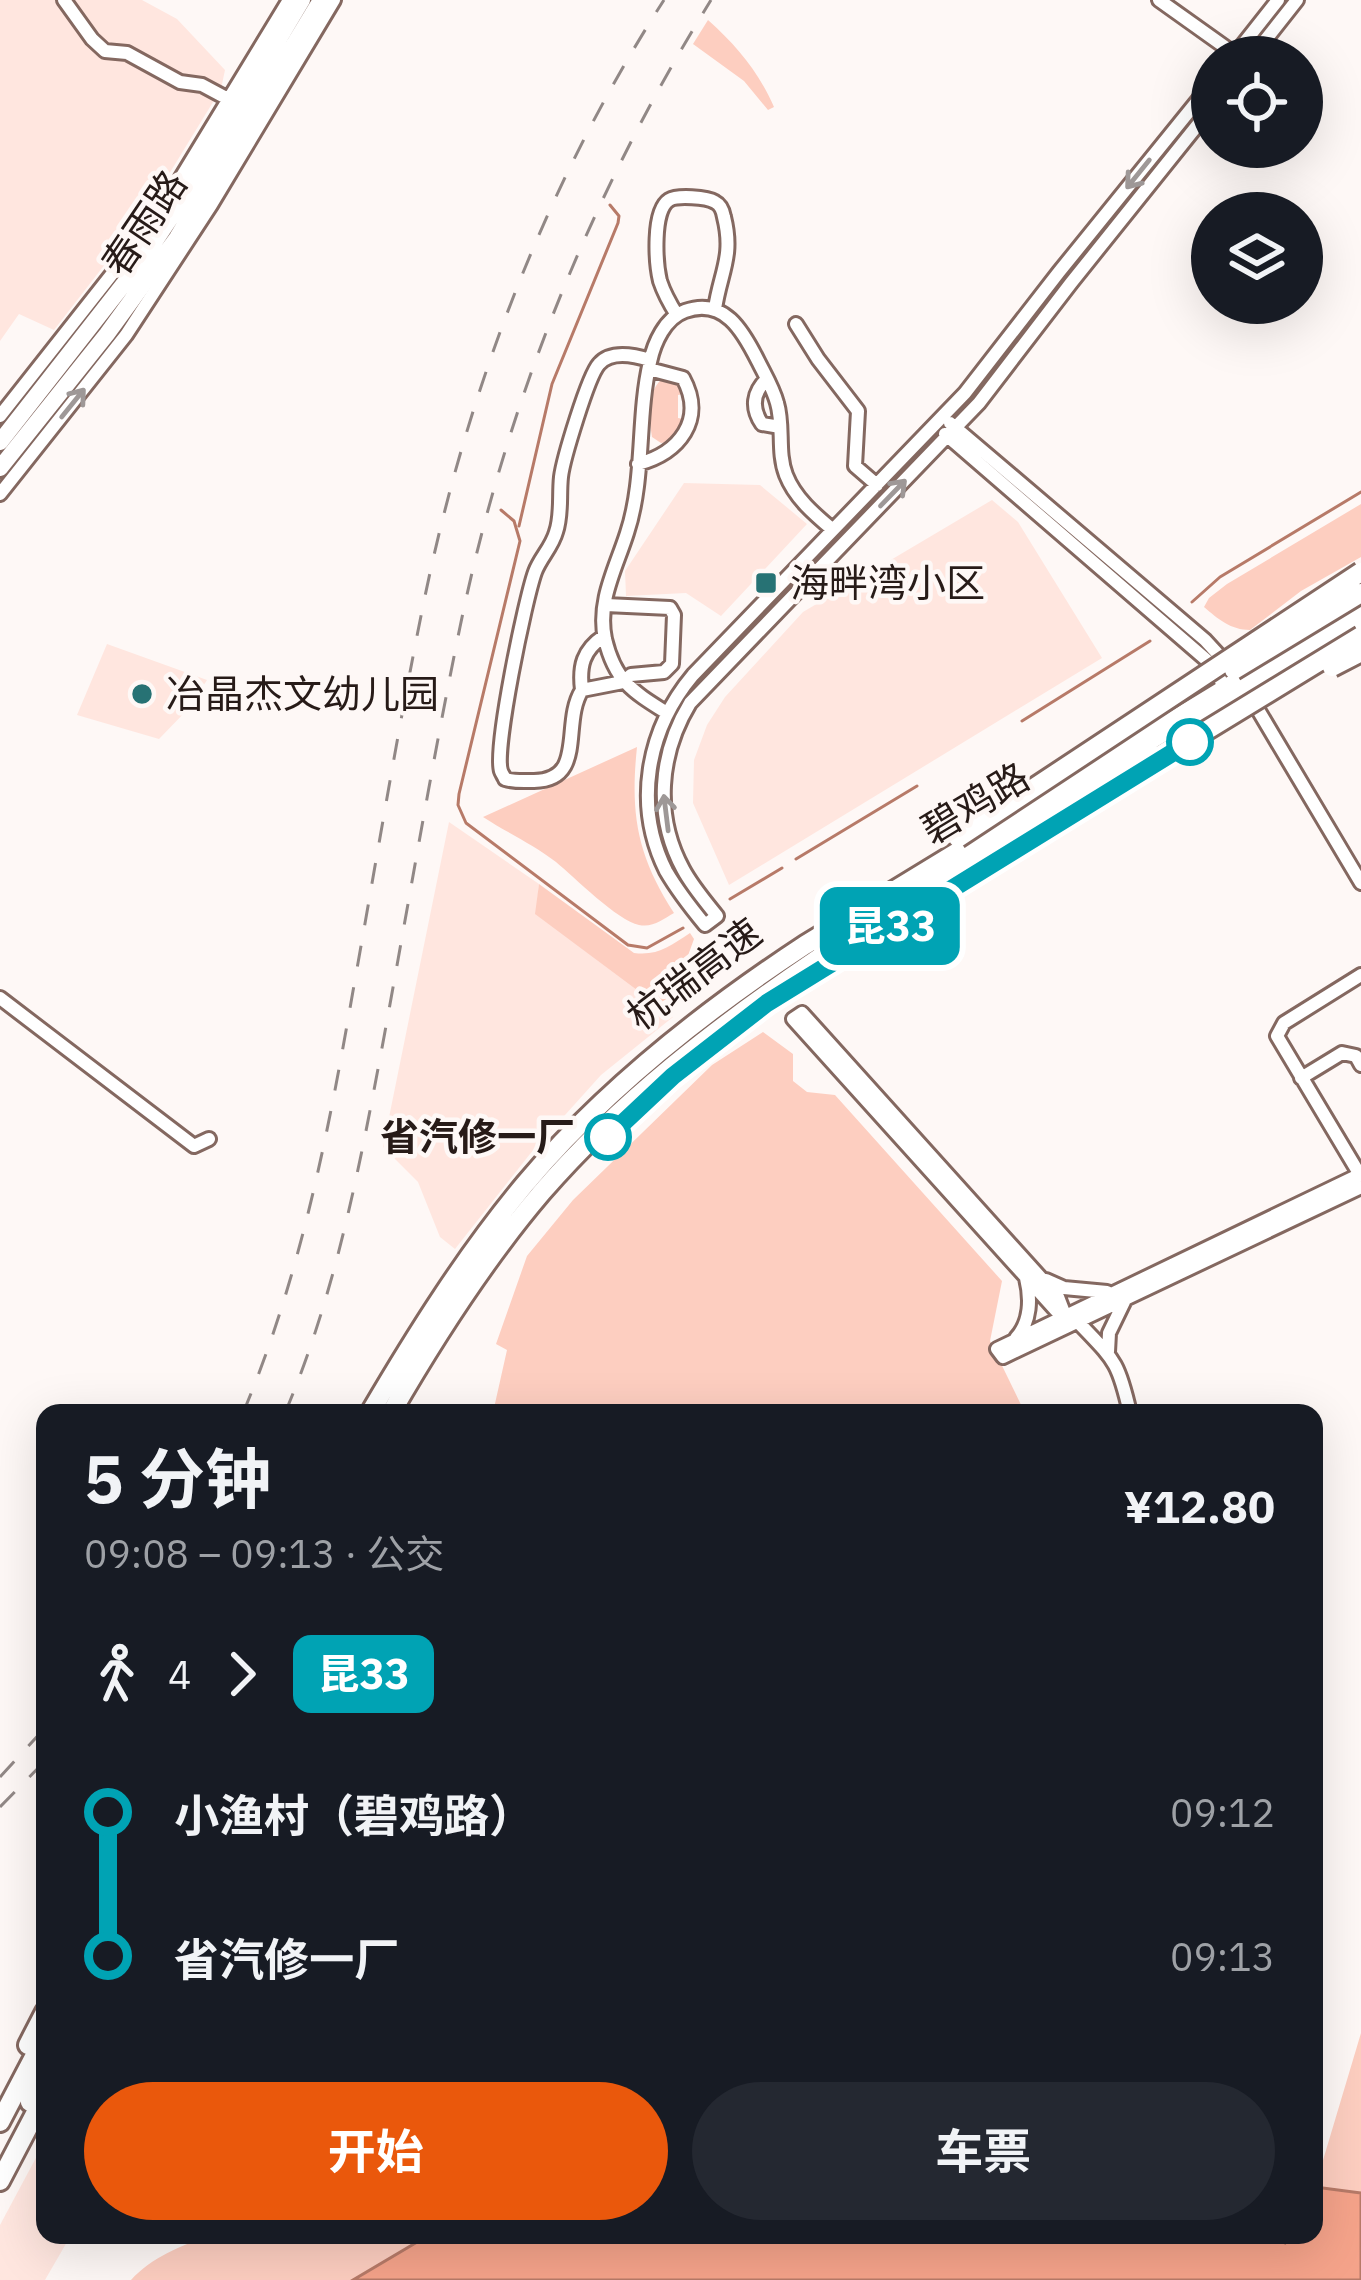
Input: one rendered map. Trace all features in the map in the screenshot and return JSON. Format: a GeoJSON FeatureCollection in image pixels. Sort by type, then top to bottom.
{"type":"FeatureCollection","features":[{"type":"Feature","properties":{"kind":"highway"},"geometry":{"type":"LineString","coordinates":[[958,838],[1361,572]]}},
{"type":"Feature","properties":{"kind":"highway","name":"杭瑞高速"},"geometry":{"type":"LineString","coordinates":[[364,1404],[466,1244],[528,1167],[599,1093],[676,1026],[758,965],[958,838],[1361,593]]}},
{"type":"Feature","properties":{"kind":"highway","name":"碧鸡路"},"geometry":{"type":"LineString","coordinates":[[396,1404],[447,1319],[518,1222],[605,1126],[670,1067],[816,960],[1361,606]]}},
{"type":"Feature","properties":{"kind":"highway","name":"碧鸡路"},"geometry":{"type":"LineString","coordinates":[[375,1404],[431,1311],[502,1213],[559,1147],[658,1054],[806,945],[1238,688],[1361,625]]}},
{"type":"Feature","properties":{"kind":"highway","name":"杭瑞高速"},"geometry":{"type":"LineString","coordinates":[[406,1404],[458,1319],[524,1229],[589,1155],[673,1076],[767,1003],[1361,636]]}},
{"type":"Feature","properties":{"kind":"highway"},"geometry":{"type":"LineString","coordinates":[[1163,757],[1361,652]]}},
{"type":"Feature","properties":{"kind":"highway"},"geometry":{"type":"LineString","coordinates":[[0,2098],[36,2029]]}},
{"type":"Feature","properties":{"kind":"highway"},"geometry":{"type":"LineString","coordinates":[[0,2122],[36,2053]]}},
{"type":"Feature","properties":{"kind":"highway"},"geometry":{"type":"LineString","coordinates":[[0,2159],[36,2090]]}},
{"type":"Feature","properties":{"kind":"highway"},"geometry":{"type":"LineString","coordinates":[[0,2181],[36,2112]]}},
{"type":"Feature","properties":{"kind":"main road","name":"春雨路"},"geometry":{"type":"LineString","coordinates":[[0,442],[141,262],[302,0]]}},
{"type":"Feature","properties":{"kind":"main road","name":"春雨路"},"geometry":{"type":"LineString","coordinates":[[0,468],[166,254],[321,0]]}},
{"type":"Feature","properties":{"kind":"street"},"geometry":{"type":"LineString","coordinates":[[64,0],[105,51],[127,53],[180,82],[202,85],[230,100]]}},
{"type":"Feature","properties":{"kind":"street"},"geometry":{"type":"LineString","coordinates":[[0,416],[157,217],[289,0]]}},
{"type":"Feature","properties":{"kind":"street"},"geometry":{"type":"LineString","coordinates":[[0,494],[126,334],[211,205],[334,0]]}},
{"type":"Feature","properties":{"kind":"street"},"geometry":{"type":"LineString","coordinates":[[1159,0],[1208,36]]}},
{"type":"Feature","properties":{"kind":"street"},"geometry":{"type":"LineString","coordinates":[[1251,36],[1278,0]]}},
{"type":"Feature","properties":{"kind":"street"},"geometry":{"type":"LineString","coordinates":[[1269,36],[1297,0]]}},
{"type":"Feature","properties":{"kind":"street"},"geometry":{"type":"LineString","coordinates":[[1191,109],[965,393],[693,675],[667,713],[651,758],[650,822],[664,868],[711,921],[683,870],[665,819],[665,764],[690,704],[979,403],[1191,133]]}},
{"type":"Feature","properties":{"kind":"street"},"geometry":{"type":"LineString","coordinates":[[677,315],[661,283],[657,246],[664,204],[675,197],[710,200],[722,209],[728,253],[715,309]]}},
{"type":"Feature","properties":{"kind":"street"},"geometry":{"type":"LineString","coordinates":[[667,713],[623,682],[604,636],[610,574],[632,518],[650,364],[664,329],[677,315],[715,309],[734,321],[778,404],[788,480],[808,509],[832,530]]}},
{"type":"Feature","properties":{"kind":"street"},"geometry":{"type":"LineString","coordinates":[[796,324],[859,410],[855,466],[877,485]]}},
{"type":"Feature","properties":{"kind":"street"},"geometry":{"type":"LineString","coordinates":[[604,636],[584,656],[582,690],[574,705],[568,757],[561,774],[548,781],[506,779],[500,768],[503,725],[527,601],[536,567],[558,526],[563,467],[593,374],[610,356],[630,355],[682,379],[689,394],[689,416],[680,442],[669,453],[638,464]]}},
{"type":"Feature","properties":{"kind":"street"},"geometry":{"type":"LineString","coordinates":[[767,379],[758,387],[754,407],[762,424],[780,427]]}},
{"type":"Feature","properties":{"kind":"street"},"geometry":{"type":"LineString","coordinates":[[939,421],[1222,656],[1361,883]]}},
{"type":"Feature","properties":{"kind":"street"},"geometry":{"type":"LineString","coordinates":[[582,690],[623,682],[631,675],[658,674],[673,659],[670,608],[605,605]]}},
{"type":"Feature","properties":{"kind":"street"},"geometry":{"type":"LineString","coordinates":[[1361,975],[1280,1027],[1278,1041],[1360,1175],[1120,1295],[1092,1315],[1003,1358],[997,1349],[1062,1317],[1120,1295],[1361,1186]]}},
{"type":"Feature","properties":{"kind":"street"},"geometry":{"type":"LineString","coordinates":[[0,998],[194,1146],[209,1138]]}},
{"type":"Feature","properties":{"kind":"street"},"geometry":{"type":"LineString","coordinates":[[1062,1317],[1032,1276],[802,1013],[793,1019],[1032,1276],[1064,1288],[1120,1295]]}},
{"type":"Feature","properties":{"kind":"street"},"geometry":{"type":"LineString","coordinates":[[1301,1078],[1342,1053],[1355,1056],[1361,1065]]}},
{"type":"Feature","properties":{"kind":"street"},"geometry":{"type":"LineString","coordinates":[[1013,1341],[1022,1333],[1032,1276]]}},
{"type":"Feature","properties":{"kind":"street"},"geometry":{"type":"LineString","coordinates":[[1108,1352],[1120,1295]]}},
{"type":"Feature","properties":{"kind":"street"},"geometry":{"type":"LineString","coordinates":[[1062,1317],[1092,1315]]}},
{"type":"Feature","properties":{"kind":"street"},"geometry":{"type":"LineString","coordinates":[[1054,1333],[1062,1317]]}},
{"type":"Feature","properties":{"kind":"street"},"geometry":{"type":"LineString","coordinates":[[1078,1322],[1120,1370],[1128,1404]]}},
{"type":"Feature","properties":{"kind":"shaded area"},"geometry":{"type":"Polygon","coordinates":[[[0,0],[142,0],[177,19],[225,70],[221,89],[147,210],[54,330],[19,314],[0,341],[0,0]]]}},
{"type":"Feature","properties":{"kind":"shaded area"},"geometry":{"type":"Polygon","coordinates":[[[708,20],[746,60],[774,107],[768,110],[744,81],[693,44],[708,20]]]}},
{"type":"Feature","properties":{"kind":"shaded area"},"geometry":{"type":"Polygon","coordinates":[[[662,379],[682,384],[678,418],[684,419],[677,436],[661,443],[652,437],[650,414],[653,391],[662,379]]]}},
{"type":"Feature","properties":{"kind":"shaded area"},"geometry":{"type":"Polygon","coordinates":[[[684,483],[760,485],[807,524],[721,616],[686,593],[626,596],[625,571],[684,483]]]}},
{"type":"Feature","properties":{"kind":"shaded area"},"geometry":{"type":"Polygon","coordinates":[[[992,500],[1018,522],[1102,658],[729,885],[693,803],[694,760],[707,725],[725,697],[803,612],[992,500]]]}},
{"type":"Feature","properties":{"kind":"shaded area"},"geometry":{"type":"Polygon","coordinates":[[[1361,504],[1361,557],[1301,591],[1250,630],[1231,626],[1204,607],[1227,584],[1361,504]]]}},
{"type":"Feature","properties":{"kind":"shaded area","name":"冶晶杰文幼儿园"},"geometry":{"type":"Polygon","coordinates":[[[107,644],[207,680],[189,708],[159,739],[77,715],[107,644]]]}},
{"type":"Feature","properties":{"kind":"shaded area"},"geometry":{"type":"Polygon","coordinates":[[[637,747],[639,834],[674,913],[644,926],[620,916],[547,856],[483,817],[637,747]]]}},
{"type":"Feature","properties":{"kind":"shaded area"},"geometry":{"type":"Polygon","coordinates":[[[449,822],[539,884],[536,914],[673,1017],[601,1075],[530,1154],[455,1249],[440,1237],[418,1182],[383,1147],[449,822]]]}},
{"type":"Feature","properties":{"kind":"shaded area"},"geometry":{"type":"Polygon","coordinates":[[[539,884],[634,953],[657,951],[690,933],[694,939],[674,994],[657,1005],[535,914],[539,884]]]}},
{"type":"Feature","properties":{"kind":"shaded area"},"geometry":{"type":"Polygon","coordinates":[[[763,1032],[793,1054],[793,1081],[807,1092],[835,1095],[1002,1281],[990,1341],[1021,1404],[495,1404],[507,1350],[496,1344],[527,1256],[573,1200],[712,1065],[763,1032]]]}},
{"type":"Feature","properties":{"kind":"shaded area"},"geometry":{"type":"Polygon","coordinates":[[[1361,2033],[1361,2193],[1323,2188],[1323,2160],[1361,2033]]]}},
{"type":"Feature","properties":{"kind":"shaded area"},"geometry":{"type":"Polygon","coordinates":[[[36,2158],[36,2244],[66,2244],[45,2280],[0,2280],[0,2225],[36,2158]]]}},
{"type":"Feature","properties":{"kind":"shaded area"},"geometry":{"type":"Polygon","coordinates":[[[1323,2188],[1361,2193],[1361,2280],[353,2280],[414,2244],[1323,2244],[1323,2188]]]}},
{"type":"Feature","properties":{"kind":"shaded area"},"geometry":{"type":"Polygon","coordinates":[[[188,2244],[414,2244],[353,2280],[131,2280],[188,2244]]]}},
{"type":"Feature","properties":{"kind":"waterway"},"geometry":{"type":"LineString","coordinates":[[519,526],[552,384],[618,223],[619,216],[610,205]]}},
{"type":"Feature","properties":{"kind":"waterway"},"geometry":{"type":"LineString","coordinates":[[1192,602],[1220,577],[1361,492]]}},
{"type":"Feature","properties":{"kind":"waterway"},"geometry":{"type":"LineString","coordinates":[[501,510],[514,521],[520,541],[458,805],[466,823],[628,945],[647,948],[683,928]]}},
{"type":"Feature","properties":{"kind":"waterway"},"geometry":{"type":"LineString","coordinates":[[1022,721],[1150,641]]}},
{"type":"Feature","properties":{"kind":"waterway"},"geometry":{"type":"LineString","coordinates":[[796,859],[917,786]]}},
{"type":"Feature","properties":{"kind":"waterway"},"geometry":{"type":"LineString","coordinates":[[730,899],[782,868]]}},
{"type":"Feature","properties":{"kind":"railway"},"geometry":{"type":"LineString","coordinates":[[247,1404],[281,1310],[322,1152],[423,606],[462,447],[515,292],[547,216],[664,0]]}},
{"type":"Feature","properties":{"kind":"railway"},"geometry":{"type":"LineString","coordinates":[[289,1404],[319,1322],[356,1181],[460,627],[502,462],[528,382],[591,225],[711,0]]}},
{"type":"Feature","properties":{"kind":"railway"},"geometry":{"type":"LineString","coordinates":[[0,1777],[36,1738]]}},
{"type":"Feature","properties":{"kind":"railway"},"geometry":{"type":"LineString","coordinates":[[0,1807],[36,1770]]}},
{"type":"Feature","properties":{"kind":"bus line","name":"昆33"},"geometry":{"type":"LineString","coordinates":[[608,1137],[673,1076],[767,1003],[1190,742]]}},
{"type":"Feature","properties":{"kind":"place","name":"海畔湾小区"},"geometry":{"type":"Point","coordinates":[766,583]}},
{"type":"Feature","properties":{"kind":"place","name":"冶晶杰文幼儿园"},"geometry":{"type":"Point","coordinates":[142,694]}},
{"type":"Feature","properties":{"kind":"place","name":"省汽修一厂"},"geometry":{"type":"Point","coordinates":[608,1137]}}]}
